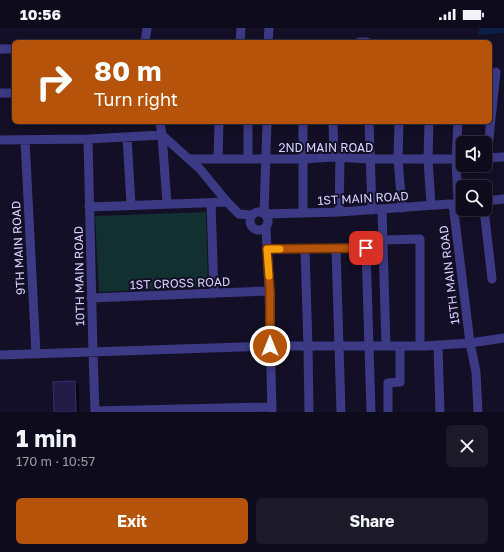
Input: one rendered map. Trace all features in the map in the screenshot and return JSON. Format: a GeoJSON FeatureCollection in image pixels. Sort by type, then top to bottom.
{"type":"FeatureCollection","features":[{"type":"Feature","properties":{"kind":"street"},"geometry":{"type":"LineString","coordinates":[[145,40],[147,28]]}},
{"type":"Feature","properties":{"kind":"street"},"geometry":{"type":"LineString","coordinates":[[240,40],[241,28]]}},
{"type":"Feature","properties":{"kind":"street"},"geometry":{"type":"LineString","coordinates":[[268,40],[269,28]]}},
{"type":"Feature","properties":{"kind":"street"},"geometry":{"type":"LineString","coordinates":[[0,49],[12,49]]}},
{"type":"Feature","properties":{"kind":"street"},"geometry":{"type":"LineString","coordinates":[[492,106],[496,72]]}},
{"type":"Feature","properties":{"kind":"street"},"geometry":{"type":"LineString","coordinates":[[0,93],[12,93]]}},
{"type":"Feature","properties":{"kind":"street"},"geometry":{"type":"LineString","coordinates":[[160,124],[167,204]]}},
{"type":"Feature","properties":{"kind":"street"},"geometry":{"type":"LineString","coordinates":[[218,159],[219,124]]}},
{"type":"Feature","properties":{"kind":"street"},"geometry":{"type":"LineString","coordinates":[[248,124],[248,159]]}},
{"type":"Feature","properties":{"kind":"street"},"geometry":{"type":"LineString","coordinates":[[95,412],[272,409],[270,292],[266,227],[268,220],[264,214],[267,124]]}},
{"type":"Feature","properties":{"kind":"street"},"geometry":{"type":"LineString","coordinates":[[303,124],[303,213]]}},
{"type":"Feature","properties":{"kind":"street"},"geometry":{"type":"LineString","coordinates":[[333,124],[337,157],[339,212]]}},
{"type":"Feature","properties":{"kind":"street"},"geometry":{"type":"LineString","coordinates":[[369,124],[372,210]]}},
{"type":"Feature","properties":{"kind":"street"},"geometry":{"type":"LineString","coordinates":[[399,124],[398,159],[402,208]]}},
{"type":"Feature","properties":{"kind":"street"},"geometry":{"type":"LineString","coordinates":[[429,124],[428,159],[431,205]]}},
{"type":"Feature","properties":{"kind":"street","name":"15TH MAIN ROAD"},"geometry":{"type":"LineString","coordinates":[[458,124],[459,136]]}},
{"type":"Feature","properties":{"kind":"street"},"geometry":{"type":"LineString","coordinates":[[489,136],[490,124]]}},
{"type":"Feature","properties":{"kind":"street"},"geometry":{"type":"LineString","coordinates":[[0,140],[88,139],[162,135],[200,169],[227,202],[239,214],[251,216],[258,212],[264,214]]}},
{"type":"Feature","properties":{"kind":"street"},"geometry":{"type":"LineString","coordinates":[[127,137],[130,205]]}},
{"type":"Feature","properties":{"kind":"street","name":"10TH MAIN ROAD"},"geometry":{"type":"LineString","coordinates":[[88,139],[95,412]]}},
{"type":"Feature","properties":{"kind":"street","name":"9TH MAIN ROAD"},"geometry":{"type":"LineString","coordinates":[[25,140],[36,354]]}},
{"type":"Feature","properties":{"kind":"street","name":"2ND MAIN ROAD"},"geometry":{"type":"LineString","coordinates":[[189,159],[302,159],[337,157],[370,159],[456,159]]}},
{"type":"Feature","properties":{"kind":"street"},"geometry":{"type":"LineString","coordinates":[[492,158],[504,157]]}},
{"type":"Feature","properties":{"kind":"street"},"geometry":{"type":"LineString","coordinates":[[492,200],[504,199]]}},
{"type":"Feature","properties":{"kind":"street"},"geometry":{"type":"LineString","coordinates":[[211,202],[214,294]]}},
{"type":"Feature","properties":{"kind":"street"},"geometry":{"type":"LineString","coordinates":[[89,207],[227,202]]}},
{"type":"Feature","properties":{"kind":"street","name":"1ST MAIN ROAD"},"geometry":{"type":"LineString","coordinates":[[264,214],[339,212],[456,203]]}},
{"type":"Feature","properties":{"kind":"street"},"geometry":{"type":"LineString","coordinates":[[382,209],[386,346]]}},
{"type":"Feature","properties":{"kind":"street"},"geometry":{"type":"LineString","coordinates":[[251,216],[249,222],[253,229],[260,231],[266,227]]}},
{"type":"Feature","properties":{"kind":"street","name":"15TH MAIN ROAD"},"geometry":{"type":"LineString","coordinates":[[459,216],[470,343],[476,372],[478,412]]}},
{"type":"Feature","properties":{"kind":"street"},"geometry":{"type":"LineString","coordinates":[[485,216],[492,279]]}},
{"type":"Feature","properties":{"kind":"street"},"geometry":{"type":"LineString","coordinates":[[267,249],[366,248],[420,239],[420,345]]}},
{"type":"Feature","properties":{"kind":"street"},"geometry":{"type":"LineString","coordinates":[[366,248],[371,412]]}},
{"type":"Feature","properties":{"kind":"street"},"geometry":{"type":"LineString","coordinates":[[305,249],[308,412]]}},
{"type":"Feature","properties":{"kind":"street"},"geometry":{"type":"LineString","coordinates":[[336,249],[341,412]]}},
{"type":"Feature","properties":{"kind":"street","name":"1ST CROSS ROAD"},"geometry":{"type":"LineString","coordinates":[[91,298],[270,292]]}},
{"type":"Feature","properties":{"kind":"street"},"geometry":{"type":"LineString","coordinates":[[0,355],[270,346],[308,347],[438,345],[470,343],[504,338]]}},
{"type":"Feature","properties":{"kind":"street"},"geometry":{"type":"LineString","coordinates":[[438,345],[440,412]]}},
{"type":"Feature","properties":{"kind":"street"},"geometry":{"type":"LineString","coordinates":[[388,412],[388,383],[400,382],[400,346]]}},
{"type":"Feature","properties":{"kind":"green space"},"geometry":{"type":"Polygon","coordinates":[[[206,212],[208,287],[99,292],[95,216],[206,212]]]}},
{"type":"Feature","properties":{"kind":"water"},"geometry":{"type":"Polygon","coordinates":[[[480,28],[504,28],[504,33],[477,35],[480,28]]]}},
{"type":"Feature","properties":{"kind":"building"},"geometry":{"type":"Polygon","coordinates":[[[75,381],[76,412],[54,412],[53,382],[75,381]]]}},
{"type":"Feature","properties":{"kind":"slow traffic"},"geometry":{"type":"LineString","coordinates":[[269,276],[267,249],[280,249]]}},
{"type":"Feature","properties":{"kind":"route"},"geometry":{"type":"LineString","coordinates":[[270,346],[270,292],[267,249],[366,248]]}}]}
